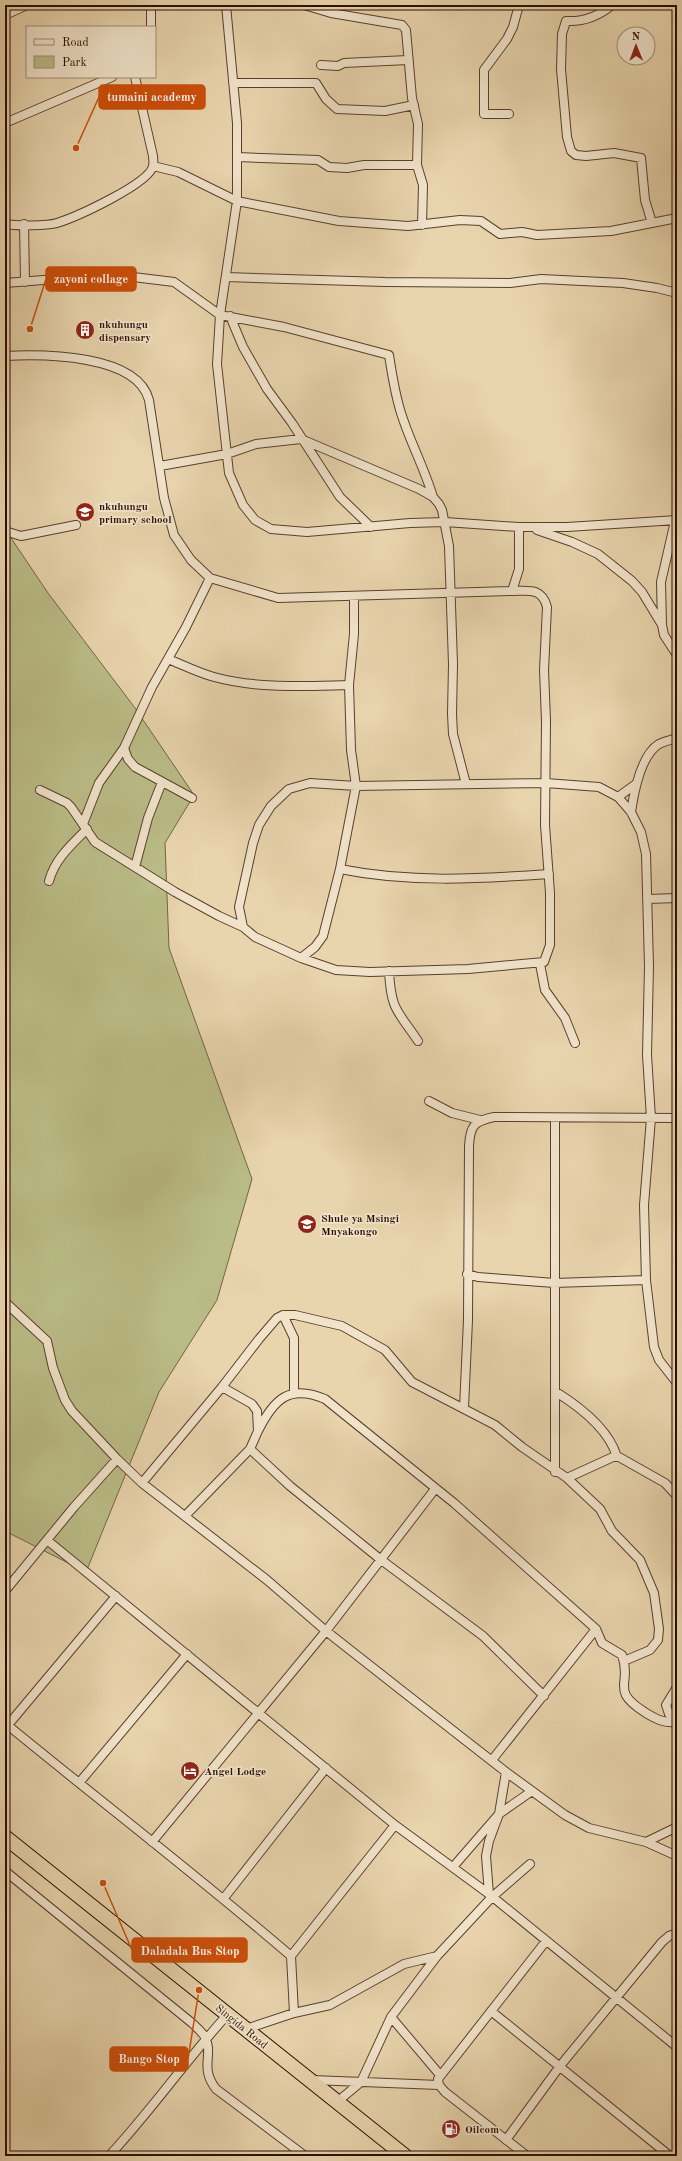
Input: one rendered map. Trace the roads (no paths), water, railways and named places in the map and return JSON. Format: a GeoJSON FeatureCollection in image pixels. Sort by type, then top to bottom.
{"type":"FeatureCollection","features":[{"type":"Feature","properties":{"kind":"highway","name":"Singida Road"},"geometry":{"type":"LineString","coordinates":[[5,1837],[404,2156]]}},
{"type":"Feature","properties":{"kind":"street"},"geometry":{"type":"LineString","coordinates":[[7,11],[27,5]]}},
{"type":"Feature","properties":{"kind":"street"},"geometry":{"type":"LineString","coordinates":[[151,5],[151,26]]}},
{"type":"Feature","properties":{"kind":"street"},"geometry":{"type":"LineString","coordinates":[[226,5],[237,122],[237,201],[220,315],[217,364],[229,473],[243,505],[255,520],[271,529],[307,532],[410,523],[445,522],[519,527],[567,528],[676,520],[661,582],[662,625]]}},
{"type":"Feature","properties":{"kind":"street"},"geometry":{"type":"LineString","coordinates":[[304,5],[331,12],[402,25],[406,30],[408,60],[418,124],[417,165],[423,185],[422,225]]}},
{"type":"Feature","properties":{"kind":"street"},"geometry":{"type":"LineString","coordinates":[[508,114],[484,114],[484,70],[508,39],[514,27],[520,5]]}},
{"type":"Feature","properties":{"kind":"street"},"geometry":{"type":"LineString","coordinates":[[612,5],[601,15],[576,22],[566,21],[562,34],[560,55],[566,137],[571,151],[576,155],[586,156],[614,153],[641,158],[645,200],[652,222]]}},
{"type":"Feature","properties":{"kind":"street"},"geometry":{"type":"LineString","coordinates":[[321,65],[338,66],[344,63],[408,60]]}},
{"type":"Feature","properties":{"kind":"street"},"geometry":{"type":"LineString","coordinates":[[5,123],[110,78]]}},
{"type":"Feature","properties":{"kind":"street"},"geometry":{"type":"LineString","coordinates":[[5,224],[56,223],[105,202],[141,181],[153,166],[151,145],[135,78]]}},
{"type":"Feature","properties":{"kind":"street"},"geometry":{"type":"LineString","coordinates":[[234,83],[316,83],[326,99],[337,109],[385,111],[414,105]]}},
{"type":"Feature","properties":{"kind":"street"},"geometry":{"type":"LineString","coordinates":[[237,158],[318,160],[329,167],[347,168],[364,166],[417,165]]}},
{"type":"Feature","properties":{"kind":"street"},"geometry":{"type":"LineString","coordinates":[[153,166],[178,172],[237,201],[339,221],[422,225],[460,220],[481,221],[500,234],[522,232],[536,235],[611,231],[677,218]]}},
{"type":"Feature","properties":{"kind":"street"},"geometry":{"type":"LineString","coordinates":[[24,224],[25,282]]}},
{"type":"Feature","properties":{"kind":"street"},"geometry":{"type":"LineString","coordinates":[[5,283],[103,276],[133,277],[174,282],[220,315],[284,327],[389,355],[394,390],[401,414],[421,460],[433,497],[442,510],[445,522],[449,546],[453,727],[466,784]]}},
{"type":"Feature","properties":{"kind":"street"},"geometry":{"type":"LineString","coordinates":[[226,276],[385,282],[510,283],[542,279],[623,284],[657,288],[677,293]]}},
{"type":"Feature","properties":{"kind":"street"},"geometry":{"type":"LineString","coordinates":[[230,316],[243,347],[267,389],[340,497],[371,527]]}},
{"type":"Feature","properties":{"kind":"street"},"geometry":{"type":"LineString","coordinates":[[5,356],[51,356],[86,360],[117,368],[131,375],[147,391],[164,498],[174,534],[190,560],[210,578],[278,598],[512,591],[536,592],[544,598],[547,607],[544,670],[546,825],[550,945],[546,958],[540,964],[468,969],[389,971],[336,970],[301,958],[255,938],[243,927],[206,909],[135,867],[95,842],[67,803],[40,790]]}},
{"type":"Feature","properties":{"kind":"street"},"geometry":{"type":"LineString","coordinates":[[160,466],[227,454],[256,444],[301,439],[419,489],[433,497]]}},
{"type":"Feature","properties":{"kind":"street"},"geometry":{"type":"LineString","coordinates":[[5,531],[21,536],[76,526]]}},
{"type":"Feature","properties":{"kind":"street"},"geometry":{"type":"LineString","coordinates":[[512,591],[519,569],[519,527]]}},
{"type":"Feature","properties":{"kind":"street"},"geometry":{"type":"LineString","coordinates":[[528,527],[572,542],[598,554],[632,581],[642,592],[662,625],[667,641],[677,655]]}},
{"type":"Feature","properties":{"kind":"street"},"geometry":{"type":"LineString","coordinates":[[49,881],[54,867],[63,853],[85,827],[99,783],[124,748],[152,688],[210,578]]}},
{"type":"Feature","properties":{"kind":"street"},"geometry":{"type":"LineString","coordinates":[[301,958],[315,947],[323,936],[340,869],[356,786],[351,750],[349,685],[354,634],[354,596]]}},
{"type":"Feature","properties":{"kind":"street"},"geometry":{"type":"LineString","coordinates":[[168,660],[212,677],[231,682],[283,687],[349,685]]}},
{"type":"Feature","properties":{"kind":"street"},"geometry":{"type":"LineString","coordinates":[[631,812],[636,784],[652,751],[658,745],[677,738]]}},
{"type":"Feature","properties":{"kind":"street"},"geometry":{"type":"LineString","coordinates":[[124,748],[128,759],[135,767],[192,798]]}},
{"type":"Feature","properties":{"kind":"street"},"geometry":{"type":"LineString","coordinates":[[135,867],[148,818],[162,782]]}},
{"type":"Feature","properties":{"kind":"street"},"geometry":{"type":"LineString","coordinates":[[243,927],[239,907],[253,843],[259,824],[271,806],[289,789],[310,783],[356,786],[546,783],[599,787],[618,796],[631,812],[641,832],[646,854],[648,899],[647,1055],[651,1118],[644,1205],[646,1280],[654,1347],[659,1360],[677,1383]]}},
{"type":"Feature","properties":{"kind":"street"},"geometry":{"type":"LineString","coordinates":[[618,796],[636,784]]}},
{"type":"Feature","properties":{"kind":"street"},"geometry":{"type":"LineString","coordinates":[[340,869],[373,875],[404,878],[489,878],[548,874]]}},
{"type":"Feature","properties":{"kind":"street"},"geometry":{"type":"LineString","coordinates":[[648,899],[677,898]]}},
{"type":"Feature","properties":{"kind":"street"},"geometry":{"type":"LineString","coordinates":[[540,964],[545,990],[565,1018],[575,1043]]}},
{"type":"Feature","properties":{"kind":"street"},"geometry":{"type":"LineString","coordinates":[[389,971],[393,1003],[396,1012],[418,1041]]}},
{"type":"Feature","properties":{"kind":"street"},"geometry":{"type":"LineString","coordinates":[[429,1101],[452,1113],[480,1120],[494,1117],[677,1118]]}},
{"type":"Feature","properties":{"kind":"street"},"geometry":{"type":"LineString","coordinates":[[555,1118],[555,1472]]}},
{"type":"Feature","properties":{"kind":"street"},"geometry":{"type":"LineString","coordinates":[[464,1408],[468,1320],[467,1274],[470,1136],[473,1127],[480,1120]]}},
{"type":"Feature","properties":{"kind":"street"},"geometry":{"type":"LineString","coordinates":[[467,1274],[478,1277],[554,1283],[646,1280]]}},
{"type":"Feature","properties":{"kind":"street"},"geometry":{"type":"LineString","coordinates":[[5,1302],[47,1341],[53,1368],[65,1400],[72,1411],[142,1483],[267,1580],[326,1631],[506,1772],[565,1815],[589,1828],[646,1842],[677,1856]]}},
{"type":"Feature","properties":{"kind":"street"},"geometry":{"type":"LineString","coordinates":[[283,1315],[294,1338],[294,1393]]}},
{"type":"Feature","properties":{"kind":"street"},"geometry":{"type":"LineString","coordinates":[[142,1483],[222,1387],[258,1338],[283,1315],[294,1315],[342,1326],[385,1350],[412,1382],[495,1425],[555,1472],[566,1478],[600,1509],[612,1531],[640,1560],[654,1593],[659,1629],[658,1640],[650,1650],[624,1661]]}},
{"type":"Feature","properties":{"kind":"street"},"geometry":{"type":"LineString","coordinates":[[222,1387],[252,1404],[257,1411],[258,1430]]}},
{"type":"Feature","properties":{"kind":"street"},"geometry":{"type":"LineString","coordinates":[[556,1392],[576,1405],[602,1431],[612,1442],[617,1457]]}},
{"type":"Feature","properties":{"kind":"street"},"geometry":{"type":"LineString","coordinates":[[185,1516],[250,1449],[258,1430],[275,1403],[288,1394],[294,1393],[315,1395],[325,1399],[435,1489],[596,1629],[602,1642],[622,1655],[624,1661],[624,1688],[631,1703],[658,1721],[676,1723]]}},
{"type":"Feature","properties":{"kind":"street"},"geometry":{"type":"LineString","coordinates":[[250,1449],[290,1486],[380,1559],[483,1636],[544,1696]]}},
{"type":"Feature","properties":{"kind":"street"},"geometry":{"type":"LineString","coordinates":[[566,1478],[617,1457],[640,1467],[658,1479],[677,1496]]}},
{"type":"Feature","properties":{"kind":"street"},"geometry":{"type":"LineString","coordinates":[[5,1591],[117,1459]]}},
{"type":"Feature","properties":{"kind":"street"},"geometry":{"type":"LineString","coordinates":[[152,1842],[326,1631],[435,1489]]}},
{"type":"Feature","properties":{"kind":"street"},"geometry":{"type":"LineString","coordinates":[[48,1540],[396,1825],[491,1896],[677,2047]]}},
{"type":"Feature","properties":{"kind":"street"},"geometry":{"type":"LineString","coordinates":[[116,1596],[7,1724],[152,1842],[224,1898],[291,1956]]}},
{"type":"Feature","properties":{"kind":"street"},"geometry":{"type":"LineString","coordinates":[[492,1760],[596,1629]]}},
{"type":"Feature","properties":{"kind":"street"},"geometry":{"type":"LineString","coordinates":[[79,1783],[187,1654]]}},
{"type":"Feature","properties":{"kind":"street"},"geometry":{"type":"LineString","coordinates":[[676,1723],[667,1711],[666,1705],[677,1687]]}},
{"type":"Feature","properties":{"kind":"street"},"geometry":{"type":"LineString","coordinates":[[224,1898],[326,1768]]}},
{"type":"Feature","properties":{"kind":"street"},"geometry":{"type":"LineString","coordinates":[[491,1896],[486,1856],[489,1841],[499,1814],[506,1772]]}},
{"type":"Feature","properties":{"kind":"street"},"geometry":{"type":"LineString","coordinates":[[453,1867],[499,1814],[532,1791]]}},
{"type":"Feature","properties":{"kind":"street"},"geometry":{"type":"LineString","coordinates":[[294,2014],[291,1956],[396,1825]]}},
{"type":"Feature","properties":{"kind":"street"},"geometry":{"type":"LineString","coordinates":[[646,1842],[677,1827]]}},
{"type":"Feature","properties":{"kind":"street"},"geometry":{"type":"LineString","coordinates":[[338,2102],[360,2082],[391,2017],[437,1956],[491,1896],[530,1864]]}},
{"type":"Feature","properties":{"kind":"street"},"geometry":{"type":"LineString","coordinates":[[5,1871],[192,2023],[206,2038],[207,2071],[210,2081],[216,2089],[305,2156]]}},
{"type":"Feature","properties":{"kind":"street"},"geometry":{"type":"LineString","coordinates":[[506,2140],[560,2066],[662,1942],[669,1936],[677,1933]]}},
{"type":"Feature","properties":{"kind":"street"},"geometry":{"type":"LineString","coordinates":[[527,2156],[445,2092],[439,2085],[440,2075],[546,1941]]}},
{"type":"Feature","properties":{"kind":"street"},"geometry":{"type":"LineString","coordinates":[[246,2029],[294,2014],[330,2005],[404,1964],[437,1956]]}},
{"type":"Feature","properties":{"kind":"street"},"geometry":{"type":"LineString","coordinates":[[491,2011],[670,2156]]}},
{"type":"Feature","properties":{"kind":"street"},"geometry":{"type":"LineString","coordinates":[[109,2156],[132,2132],[206,2038],[228,2014]]}},
{"type":"Feature","properties":{"kind":"street"},"geometry":{"type":"LineString","coordinates":[[391,2017],[440,2075]]}},
{"type":"Feature","properties":{"kind":"street"},"geometry":{"type":"LineString","coordinates":[[309,2080],[439,2085]]}},
{"type":"Feature","properties":{"kind":"place","name":"tumaini academy"},"geometry":{"type":"Point","coordinates":[76,148]}},
{"type":"Feature","properties":{"kind":"place","name":"zayoni collage"},"geometry":{"type":"Point","coordinates":[30,329]}},
{"type":"Feature","properties":{"kind":"place","name":"nkuhungu dispensary"},"geometry":{"type":"Point","coordinates":[85,330]}},
{"type":"Feature","properties":{"kind":"place","name":"nkuhungu primary school"},"geometry":{"type":"Point","coordinates":[85,512]}},
{"type":"Feature","properties":{"kind":"place","name":"Shule ya Msingi Mnyakongo"},"geometry":{"type":"Point","coordinates":[307,1224]}},
{"type":"Feature","properties":{"kind":"place","name":"Angel Lodge"},"geometry":{"type":"Point","coordinates":[190,1771]}},
{"type":"Feature","properties":{"kind":"place","name":"Daladala Bus Stop"},"geometry":{"type":"Point","coordinates":[103,1883]}},
{"type":"Feature","properties":{"kind":"place","name":"Bango Stop"},"geometry":{"type":"Point","coordinates":[199,1990]}},
{"type":"Feature","properties":{"kind":"place","name":"Oilcom"},"geometry":{"type":"Point","coordinates":[451,2129]}}]}
